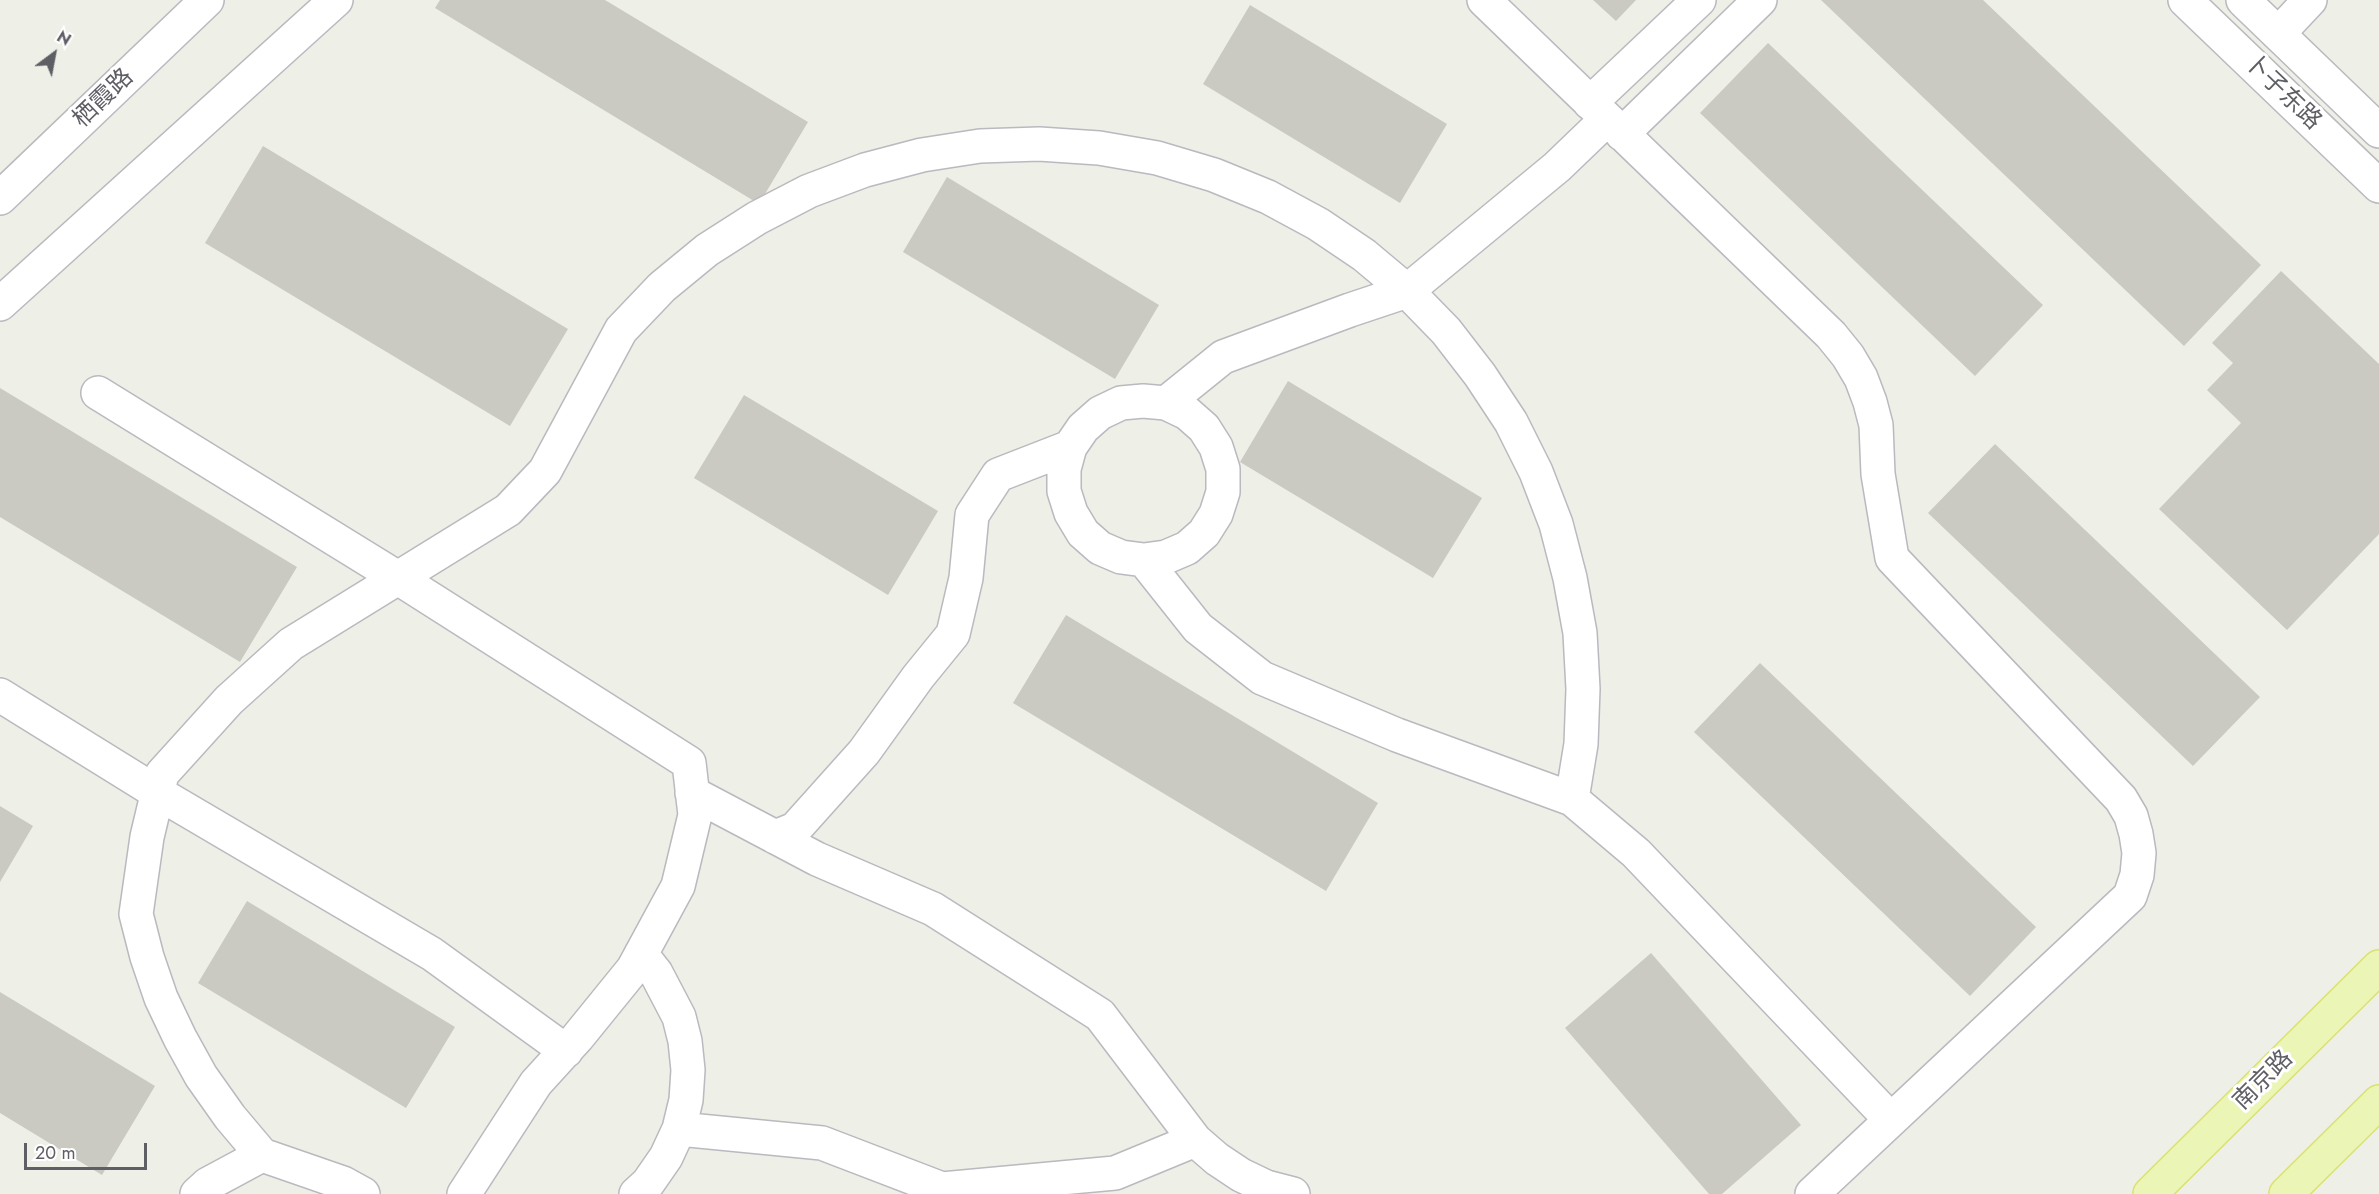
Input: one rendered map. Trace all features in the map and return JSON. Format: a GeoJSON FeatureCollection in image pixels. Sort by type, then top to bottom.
{"type":"FeatureCollection","features":[{"type":"Feature","properties":{"kind":"main road","name":"南京路"},"geometry":{"type":"LineString","coordinates":[[2150,1194],[2379,967]]}},
{"type":"Feature","properties":{"kind":"main road"},"geometry":{"type":"LineString","coordinates":[[2286,1194],[2379,1102]]}},
{"type":"Feature","properties":{"kind":"street","name":"栖霞路"},"geometry":{"type":"LineString","coordinates":[[0,198],[207,0]]}},
{"type":"Feature","properties":{"kind":"street"},"geometry":{"type":"LineString","coordinates":[[0,304],[336,0]]}},
{"type":"Feature","properties":{"kind":"street"},"geometry":{"type":"LineString","coordinates":[[1484,0],[1831,335],[1848,356],[1861,378],[1876,425],[1878,474],[1893,558],[2121,799],[2131,816],[2136,834],[2139,853],[2137,874],[2130,896],[1812,1194]]}},
{"type":"Feature","properties":{"kind":"street"},"geometry":{"type":"LineString","coordinates":[[1606,119],[1699,0]]}},
{"type":"Feature","properties":{"kind":"street"},"geometry":{"type":"LineString","coordinates":[[1166,403],[1223,357],[1407,291],[1557,167],[1606,119],[1760,0]]}},
{"type":"Feature","properties":{"kind":"street","name":"卜子东路"},"geometry":{"type":"LineString","coordinates":[[2186,0],[2379,186]]}},
{"type":"Feature","properties":{"kind":"street","name":"卜子东路"},"geometry":{"type":"LineString","coordinates":[[2243,0],[2379,131]]}},
{"type":"Feature","properties":{"kind":"street"},"geometry":{"type":"LineString","coordinates":[[2278,34],[2310,0]]}},
{"type":"Feature","properties":{"kind":"street"},"geometry":{"type":"LineString","coordinates":[[363,1194],[343,1183],[262,1155],[230,1117],[201,1076],[180,1038],[161,998],[136,914],[147,837],[162,774],[237,692],[291,644],[508,510],[545,471],[621,330],[662,287],[708,250],[757,218],[809,191],[865,170],[922,155],[992,146],[1040,144],[1099,148],[1157,158],[1214,175],[1268,197],[1318,224],[1364,255],[1407,291],[1446,331],[1480,375],[1505,413],[1536,472],[1556,524],[1570,578],[1580,644],[1583,689],[1581,744],[1572,799]]}},
{"type":"Feature","properties":{"kind":"street"},"geometry":{"type":"LineString","coordinates":[[98,393],[398,578],[689,763],[695,815],[678,886],[633,969],[566,1051],[536,1083],[464,1194]]}},
{"type":"Feature","properties":{"kind":"street"},"geometry":{"type":"LineString","coordinates":[[1143,400],[1166,403],[1187,413],[1204,428],[1216,447],[1223,469],[1223,492],[1216,514],[1204,533],[1187,548],[1166,557],[1144,560],[1121,557],[1101,548],[1083,533],[1071,513],[1064,491],[1064,469],[1070,447],[1083,428],[1100,413],[1121,403],[1143,400]]}},
{"type":"Feature","properties":{"kind":"street"},"geometry":{"type":"LineString","coordinates":[[775,837],[795,829],[864,752],[918,677],[954,634],[966,578],[972,515],[998,475],[1070,447]]}},
{"type":"Feature","properties":{"kind":"street"},"geometry":{"type":"LineString","coordinates":[[1144,560],[1197,628],[1262,678],[1398,735],[1572,799],[1636,853],[1891,1120]]}},
{"type":"Feature","properties":{"kind":"street"},"geometry":{"type":"LineString","coordinates":[[0,694],[158,793],[432,954],[566,1051]]}},
{"type":"Feature","properties":{"kind":"street"},"geometry":{"type":"LineString","coordinates":[[692,794],[817,859],[933,909],[1100,1015],[1195,1140],[1241,1175],[1266,1187],[1293,1194]]}},
{"type":"Feature","properties":{"kind":"street"},"geometry":{"type":"LineString","coordinates":[[636,1194],[648,1183],[666,1157],[679,1128],[686,1100],[688,1070],[685,1041],[679,1017],[656,973],[641,954]]}},
{"type":"Feature","properties":{"kind":"street"},"geometry":{"type":"LineString","coordinates":[[679,1128],[822,1143],[942,1189],[1114,1173],[1195,1140]]}},
{"type":"Feature","properties":{"kind":"street"},"geometry":{"type":"LineString","coordinates":[[197,1194],[208,1184],[262,1155]]}},
{"type":"Feature","properties":{"kind":"building"},"geometry":{"type":"Polygon","coordinates":[[[440,0],[605,0],[808,122],[759,204],[435,8],[440,0]]]}},
{"type":"Feature","properties":{"kind":"building"},"geometry":{"type":"Polygon","coordinates":[[[1593,0],[1636,0],[1616,21],[1593,0]]]}},
{"type":"Feature","properties":{"kind":"building"},"geometry":{"type":"Polygon","coordinates":[[[1821,0],[1983,0],[2261,265],[2184,346],[1821,0]]]}},
{"type":"Feature","properties":{"kind":"building"},"geometry":{"type":"Polygon","coordinates":[[[1250,5],[1447,124],[1400,203],[1203,84],[1250,5]]]}},
{"type":"Feature","properties":{"kind":"building"},"geometry":{"type":"Polygon","coordinates":[[[1768,43],[2043,305],[1975,376],[1700,113],[1768,43]]]}},
{"type":"Feature","properties":{"kind":"building"},"geometry":{"type":"Polygon","coordinates":[[[263,146],[568,329],[510,426],[205,243],[263,146]]]}},
{"type":"Feature","properties":{"kind":"building"},"geometry":{"type":"Polygon","coordinates":[[[947,177],[1159,305],[1115,379],[903,252],[947,177]]]}},
{"type":"Feature","properties":{"kind":"building"},"geometry":{"type":"Polygon","coordinates":[[[2281,271],[2379,364],[2379,534],[2287,630],[2159,509],[2241,423],[2207,390],[2233,363],[2212,343],[2281,271]]]}},
{"type":"Feature","properties":{"kind":"building"},"geometry":{"type":"Polygon","coordinates":[[[1288,381],[1482,498],[1433,578],[1240,462],[1288,381]]]}},
{"type":"Feature","properties":{"kind":"building"},"geometry":{"type":"Polygon","coordinates":[[[0,388],[297,567],[240,662],[0,517],[0,388]]]}},
{"type":"Feature","properties":{"kind":"building"},"geometry":{"type":"Polygon","coordinates":[[[744,395],[938,511],[888,595],[694,478],[744,395]]]}},
{"type":"Feature","properties":{"kind":"building"},"geometry":{"type":"Polygon","coordinates":[[[1995,444],[2260,697],[2193,766],[1928,513],[1995,444]]]}},
{"type":"Feature","properties":{"kind":"building"},"geometry":{"type":"Polygon","coordinates":[[[1066,615],[1378,803],[1326,891],[1013,703],[1066,615]]]}},
{"type":"Feature","properties":{"kind":"building"},"geometry":{"type":"Polygon","coordinates":[[[1760,663],[2036,927],[1970,996],[1694,732],[1760,663]]]}},
{"type":"Feature","properties":{"kind":"building"},"geometry":{"type":"Polygon","coordinates":[[[0,806],[33,826],[0,882],[0,806]]]}},
{"type":"Feature","properties":{"kind":"building"},"geometry":{"type":"Polygon","coordinates":[[[247,901],[455,1027],[406,1108],[198,983],[247,901]]]}},
{"type":"Feature","properties":{"kind":"building"},"geometry":{"type":"Polygon","coordinates":[[[1651,953],[1801,1125],[1722,1194],[1709,1194],[1565,1028],[1651,953]]]}},
{"type":"Feature","properties":{"kind":"building"},"geometry":{"type":"Polygon","coordinates":[[[0,992],[155,1086],[102,1175],[0,1113],[0,992]]]}}]}
